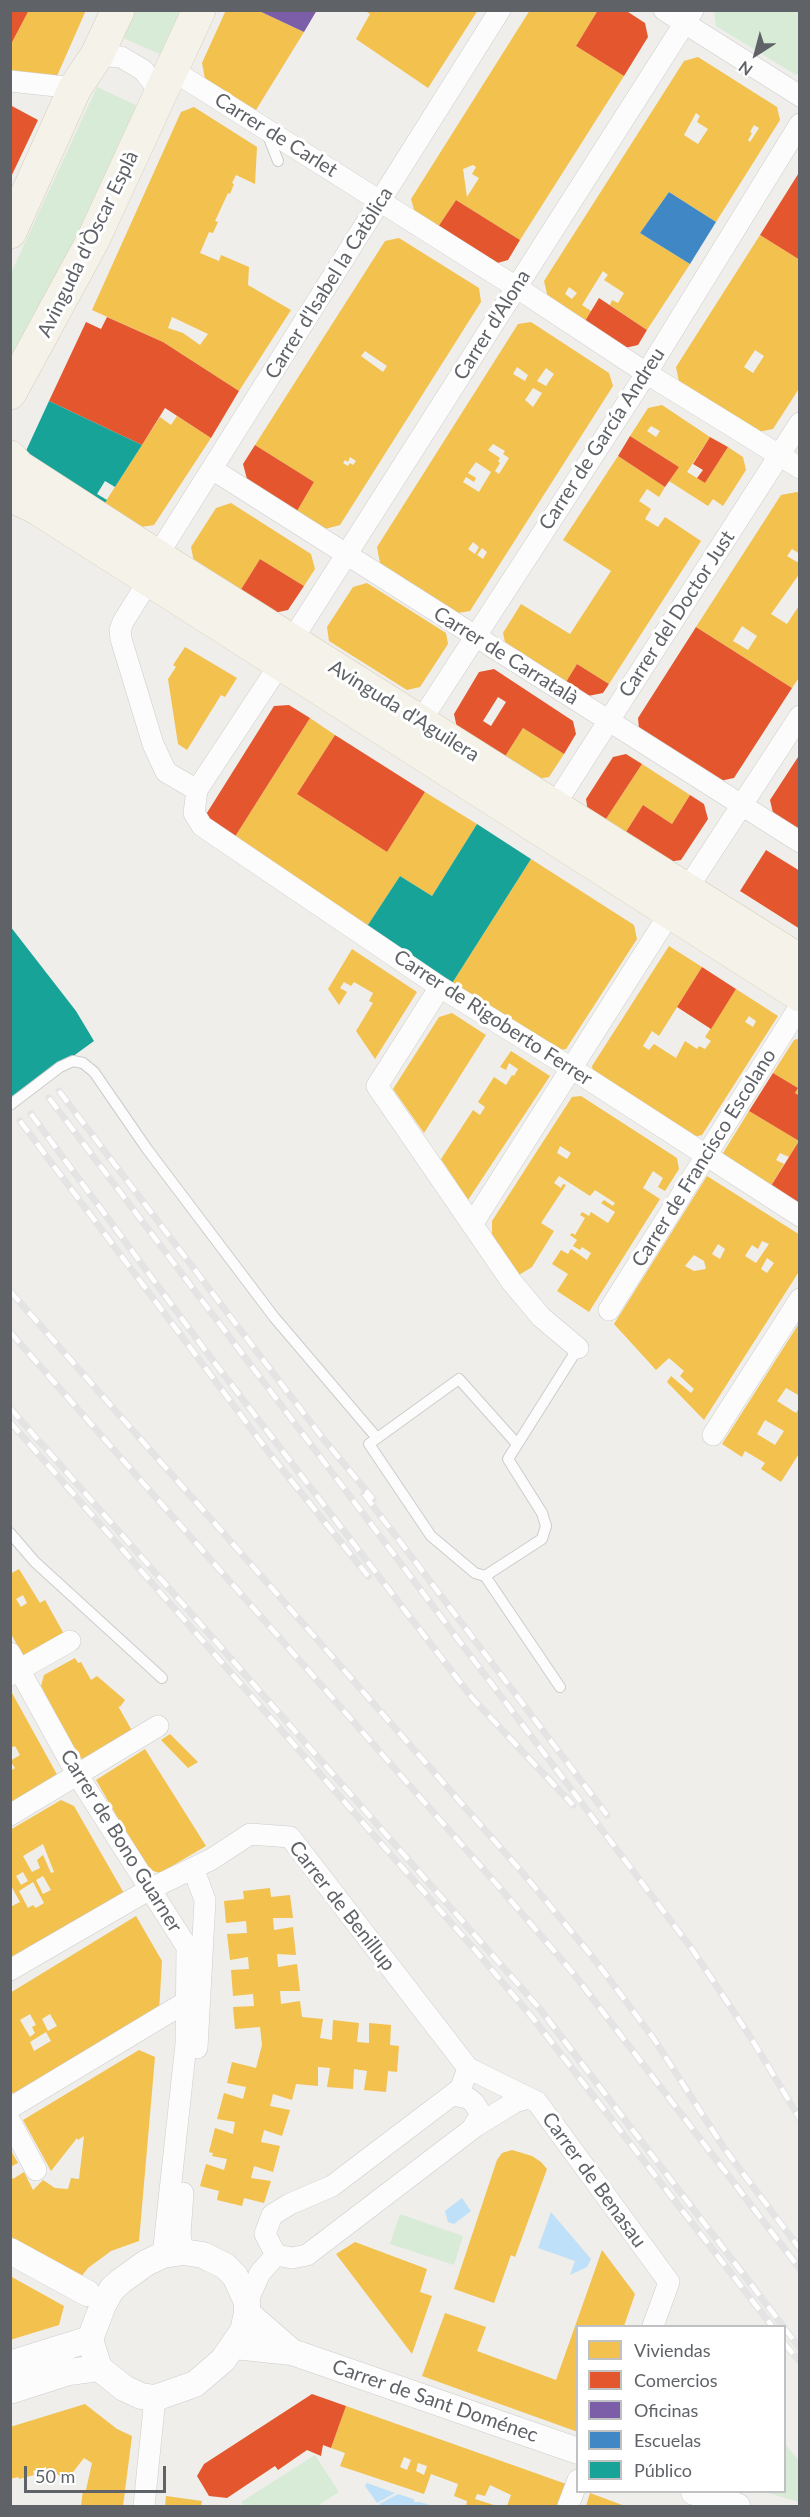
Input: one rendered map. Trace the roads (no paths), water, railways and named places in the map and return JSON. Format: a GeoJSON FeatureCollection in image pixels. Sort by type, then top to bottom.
{"type":"FeatureCollection","features":[{"type":"Feature","properties":{"kind":"main road"},"geometry":{"type":"LineString","coordinates":[[10,232],[75,88],[98,55],[118,10]]}},
{"type":"Feature","properties":{"kind":"main road","name":"Avinguda d'Òscar Esplà"},"geometry":{"type":"LineString","coordinates":[[10,393],[92,242],[199,10]]}},
{"type":"Feature","properties":{"kind":"main road","name":"Avinguda d'Aguilera"},"geometry":{"type":"LineString","coordinates":[[10,457],[19,467],[153,568],[286,652],[420,722],[554,806],[800,995]]}},
{"type":"Feature","properties":{"kind":"main road","name":"Avinguda d'Aguilera"},"geometry":{"type":"LineString","coordinates":[[10,495],[153,568]]}},
{"type":"Feature","properties":{"kind":"main road","name":"Avinguda d'Aguilera"},"geometry":{"type":"LineString","coordinates":[[286,652],[425,757],[679,901],[800,961]]}},
{"type":"Feature","properties":{"kind":"street","name":"Carrer d'Isabel la Catòlica"},"geometry":{"type":"LineString","coordinates":[[197,790],[166,772],[153,744],[121,639],[120,630],[123,622],[212,469],[500,10]]}},
{"type":"Feature","properties":{"kind":"street"},"geometry":{"type":"LineString","coordinates":[[664,10],[688,17],[800,96]]}},
{"type":"Feature","properties":{"kind":"street","name":"Carrer d'Alona"},"geometry":{"type":"LineString","coordinates":[[197,790],[688,17]]}},
{"type":"Feature","properties":{"kind":"street"},"geometry":{"type":"LineString","coordinates":[[98,55],[121,57],[166,82]]}},
{"type":"Feature","properties":{"kind":"street"},"geometry":{"type":"LineString","coordinates":[[10,81],[75,88]]}},
{"type":"Feature","properties":{"kind":"street","name":"Carrer de Carlet"},"geometry":{"type":"LineString","coordinates":[[166,82],[264,122],[380,201],[646,373],[800,468]]}},
{"type":"Feature","properties":{"kind":"street","name":"Carrer de García Andreu"},"geometry":{"type":"LineString","coordinates":[[420,722],[646,373],[800,124]]}},
{"type":"Feature","properties":{"kind":"street","name":"Carrer del Doctor Just"},"geometry":{"type":"LineString","coordinates":[[554,806],[800,423]]}},
{"type":"Feature","properties":{"kind":"street","name":"Carrer de Carratalà"},"geometry":{"type":"LineString","coordinates":[[212,469],[800,842]]}},
{"type":"Feature","properties":{"kind":"street"},"geometry":{"type":"LineString","coordinates":[[473,1223],[800,716]]}},
{"type":"Feature","properties":{"kind":"street"},"geometry":{"type":"LineString","coordinates":[[420,722],[425,757]]}},
{"type":"Feature","properties":{"kind":"street","name":"Carrer de Rigoberto Ferrer"},"geometry":{"type":"LineString","coordinates":[[197,790],[194,813],[202,826],[440,987],[800,1215]]}},
{"type":"Feature","properties":{"kind":"street"},"geometry":{"type":"LineString","coordinates":[[440,987],[377,1086],[511,1281],[542,1317],[578,1348]]}},
{"type":"Feature","properties":{"kind":"street","name":"Carrer de Francisco Escolano"},"geometry":{"type":"LineString","coordinates":[[609,1310],[800,1006]]}},
{"type":"Feature","properties":{"kind":"street"},"geometry":{"type":"LineString","coordinates":[[712,1435],[800,1299]]}},
{"type":"Feature","properties":{"kind":"street"},"geometry":{"type":"LineString","coordinates":[[14,1666],[70,1641]]}},
{"type":"Feature","properties":{"kind":"street","name":"Carrer de Bono Guarner"},"geometry":{"type":"LineString","coordinates":[[14,1666],[78,1776],[187,1947],[186,2044],[173,2254]]}},
{"type":"Feature","properties":{"kind":"street"},"geometry":{"type":"LineString","coordinates":[[10,1815],[158,1726]]}},
{"type":"Feature","properties":{"kind":"street","name":"Carrer de Benillup"},"geometry":{"type":"LineString","coordinates":[[10,1970],[150,1889],[212,1859],[250,1834],[290,1837],[468,2068]]}},
{"type":"Feature","properties":{"kind":"street","name":"Carrer de Bono Guarner"},"geometry":{"type":"LineString","coordinates":[[173,2254],[180,2234],[186,2144],[200,2027],[205,1900],[193,1869]]}},
{"type":"Feature","properties":{"kind":"street"},"geometry":{"type":"LineString","coordinates":[[10,2108],[186,2002]]}},
{"type":"Feature","properties":{"kind":"street"},"geometry":{"type":"LineString","coordinates":[[276,2255],[265,2234],[272,2215],[290,2204],[332,2186],[461,2088],[468,2068]]}},
{"type":"Feature","properties":{"kind":"street","name":"Carrer de Benasau"},"geometry":{"type":"LineString","coordinates":[[468,2068],[537,2102],[669,2282],[652,2325]]}},
{"type":"Feature","properties":{"kind":"street"},"geometry":{"type":"LineString","coordinates":[[452,2095],[468,2098],[481,2114],[472,2129]]}},
{"type":"Feature","properties":{"kind":"street"},"geometry":{"type":"LineString","coordinates":[[276,2255],[292,2258],[307,2255],[472,2129],[515,2102],[528,2098]]}},
{"type":"Feature","properties":{"kind":"street"},"geometry":{"type":"LineString","coordinates":[[10,2121],[36,2170]]}},
{"type":"Feature","properties":{"kind":"street"},"geometry":{"type":"LineString","coordinates":[[10,2251],[87,2293],[96,2294],[112,2289],[146,2263],[173,2254],[203,2255],[225,2266],[235,2276],[247,2308]]}},
{"type":"Feature","properties":{"kind":"street"},"geometry":{"type":"LineString","coordinates":[[112,2289],[97,2316],[90,2339],[99,2368],[124,2388],[141,2396],[155,2398],[195,2384],[211,2372],[234,2346],[243,2331],[247,2308],[260,2273],[276,2255]]}},
{"type":"Feature","properties":{"kind":"street","name":"Carrer de Sant Doménec"},"geometry":{"type":"LineString","coordinates":[[247,2308],[292,2352]]}},
{"type":"Feature","properties":{"kind":"street"},"geometry":{"type":"LineString","coordinates":[[10,2364],[90,2339]]}},
{"type":"Feature","properties":{"kind":"street","name":"Carrer de Sant Doménec"},"geometry":{"type":"LineString","coordinates":[[234,2346],[292,2352],[576,2450]]}},
{"type":"Feature","properties":{"kind":"street"},"geometry":{"type":"LineString","coordinates":[[15,2386],[69,2372],[99,2368]]}},
{"type":"Feature","properties":{"kind":"street"},"geometry":{"type":"LineString","coordinates":[[144,2506],[155,2398]]}},
{"type":"Feature","properties":{"kind":"street"},"geometry":{"type":"LineString","coordinates":[[568,2506],[576,2485]]}},
{"type":"Feature","properties":{"kind":"street"},"geometry":{"type":"LineString","coordinates":[[697,2493],[737,2506]]}},
{"type":"Feature","properties":{"kind":"lane"},"geometry":{"type":"LineString","coordinates":[[264,122],[278,161]]}},
{"type":"Feature","properties":{"kind":"lane"},"geometry":{"type":"LineString","coordinates":[[10,1105],[60,1067],[73,1062],[82,1063],[94,1072],[147,1149],[274,1317],[377,1438]]}},
{"type":"Feature","properties":{"kind":"lane"},"geometry":{"type":"LineString","coordinates":[[485,1576],[542,1539],[546,1526],[542,1513],[508,1459],[578,1348]]}},
{"type":"Feature","properties":{"kind":"lane"},"geometry":{"type":"LineString","coordinates":[[517,1444],[459,1379],[369,1444],[430,1536],[475,1573],[485,1576],[560,1687]]}},
{"type":"Feature","properties":{"kind":"lane"},"geometry":{"type":"LineString","coordinates":[[10,1533],[35,1562],[162,1678]]}},
{"type":"Feature","properties":{"kind":"water"},"geometry":{"type":"Polygon","coordinates":[[[462,2198],[471,2211],[454,2224],[448,2222],[445,2211],[462,2198]]]}},
{"type":"Feature","properties":{"kind":"water"},"geometry":{"type":"Polygon","coordinates":[[[551,2212],[591,2259],[587,2267],[570,2275],[575,2261],[538,2248],[551,2212]]]}},
{"type":"Feature","properties":{"kind":"water"},"geometry":{"type":"Polygon","coordinates":[[[367,2483],[395,2493],[377,2503],[365,2486],[367,2483]]]}},
{"type":"Feature","properties":{"kind":"water"},"geometry":{"type":"Polygon","coordinates":[[[398,2494],[414,2499],[414,2502],[433,2506],[381,2506],[379,2504],[398,2494]]]}},
{"type":"Feature","properties":{"kind":"railway"},"geometry":{"type":"LineString","coordinates":[[59,1091],[321,1436],[373,1499]]}},
{"type":"Feature","properties":{"kind":"railway"},"geometry":{"type":"LineString","coordinates":[[49,1098],[692,1949],[751,2038],[800,2119]]}},
{"type":"Feature","properties":{"kind":"railway"},"geometry":{"type":"LineString","coordinates":[[31,1114],[208,1354],[473,1699],[573,1805]]}},
{"type":"Feature","properties":{"kind":"railway"},"geometry":{"type":"LineString","coordinates":[[20,1121],[270,1454],[368,1576]]}},
{"type":"Feature","properties":{"kind":"railway"},"geometry":{"type":"LineString","coordinates":[[10,1291],[522,1872],[595,1960],[654,2039],[724,2148],[800,2249]]}},
{"type":"Feature","properties":{"kind":"railway"},"geometry":{"type":"LineString","coordinates":[[10,1332],[573,1973],[800,2269]]}},
{"type":"Feature","properties":{"kind":"railway"},"geometry":{"type":"LineString","coordinates":[[10,1408],[540,2009],[782,2325]]}},
{"type":"Feature","properties":{"kind":"railway"},"geometry":{"type":"LineString","coordinates":[[10,1422],[532,2017],[771,2325]]}},
{"type":"Feature","properties":{"kind":"railway"},"geometry":{"type":"LineString","coordinates":[[364,1494],[607,1815]]}},
{"type":"Feature","properties":{"kind":"railway"},"geometry":{"type":"LineString","coordinates":[[786,2330],[800,2348]]}},
{"type":"Feature","properties":{"kind":"railway"},"geometry":{"type":"LineString","coordinates":[[786,2345],[800,2362]]}}]}
